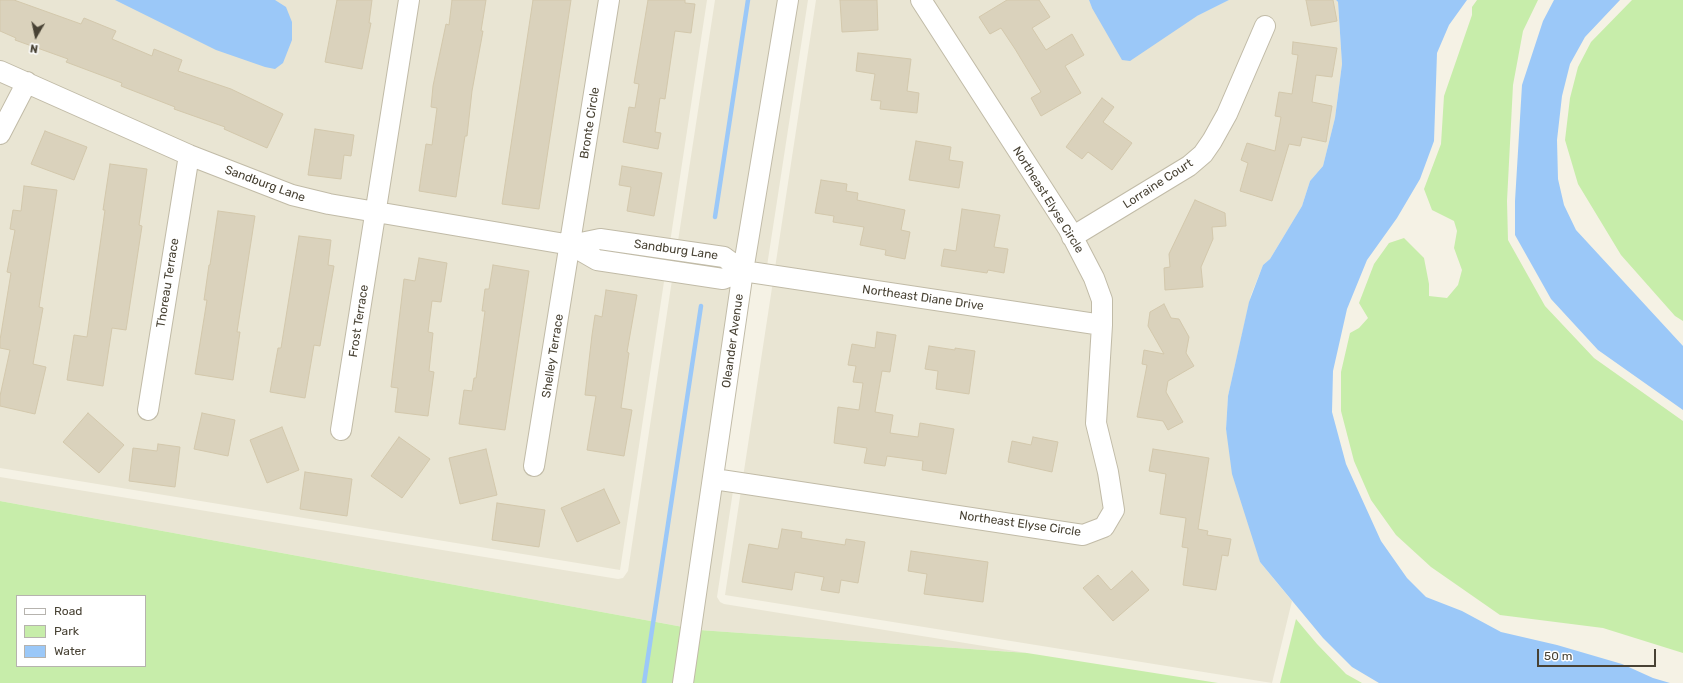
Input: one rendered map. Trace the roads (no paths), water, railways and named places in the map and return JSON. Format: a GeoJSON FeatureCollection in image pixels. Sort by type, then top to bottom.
{"type":"FeatureCollection","features":[{"type":"Feature","properties":{"kind":"street"},"geometry":{"type":"LineString","coordinates":[[377,212],[410,0]]}},
{"type":"Feature","properties":{"kind":"street","name":"Bronte Circle"},"geometry":{"type":"LineString","coordinates":[[571,245],[609,0]]}},
{"type":"Feature","properties":{"kind":"street","name":"Oleander Avenue"},"geometry":{"type":"LineString","coordinates":[[683,683],[714,479],[743,271],[788,0]]}},
{"type":"Feature","properties":{"kind":"street","name":"Northeast Elyse Circle"},"geometry":{"type":"LineString","coordinates":[[714,479],[1083,535],[1104,527],[1114,510],[1108,472],[1096,423],[1102,325],[1102,300],[1094,278],[1072,237],[921,0]]}},
{"type":"Feature","properties":{"kind":"street","name":"Lorraine Court"},"geometry":{"type":"LineString","coordinates":[[1072,237],[1189,166],[1203,154],[1227,114],[1265,26]]}},
{"type":"Feature","properties":{"kind":"street","name":"Sandburg Lane"},"geometry":{"type":"LineString","coordinates":[[0,71],[189,155],[292,195],[329,204],[571,245],[596,260],[723,279],[743,271]]}},
{"type":"Feature","properties":{"kind":"street"},"geometry":{"type":"LineString","coordinates":[[0,134],[27,82]]}},
{"type":"Feature","properties":{"kind":"street","name":"Thoreau Terrace"},"geometry":{"type":"LineString","coordinates":[[148,410],[189,155]]}},
{"type":"Feature","properties":{"kind":"street","name":"Frost Terrace"},"geometry":{"type":"LineString","coordinates":[[341,430],[377,212]]}},
{"type":"Feature","properties":{"kind":"street","name":"Shelley Terrace"},"geometry":{"type":"LineString","coordinates":[[534,466],[571,245]]}},
{"type":"Feature","properties":{"kind":"street","name":"Northeast Diane Drive"},"geometry":{"type":"LineString","coordinates":[[743,271],[1102,325]]}},
{"type":"Feature","properties":{"kind":"water"},"geometry":{"type":"Polygon","coordinates":[[[115,0],[275,0],[286,7],[292,22],[292,40],[283,63],[275,69],[265,67],[216,50],[115,0]]]}},
{"type":"Feature","properties":{"kind":"water"},"geometry":{"type":"Polygon","coordinates":[[[1089,0],[1229,0],[1197,16],[1130,61],[1122,60],[1092,8],[1089,0]]]}},
{"type":"Feature","properties":{"kind":"water"},"geometry":{"type":"Polygon","coordinates":[[[1336,0],[1467,0],[1449,25],[1437,53],[1434,141],[1420,179],[1397,218],[1367,260],[1347,309],[1333,371],[1332,412],[1346,464],[1381,541],[1407,578],[1426,597],[1462,611],[1501,632],[1557,645],[1622,664],[1653,678],[1670,683],[1379,683],[1352,667],[1323,638],[1260,562],[1232,474],[1226,429],[1228,396],[1249,302],[1263,265],[1270,259],[1302,206],[1310,181],[1323,166],[1335,118],[1342,64],[1338,2],[1336,0]]]}},
{"type":"Feature","properties":{"kind":"water"},"geometry":{"type":"Polygon","coordinates":[[[1554,0],[1620,0],[1585,37],[1570,64],[1562,96],[1557,140],[1558,179],[1564,205],[1576,230],[1683,346],[1683,410],[1598,350],[1551,299],[1515,235],[1515,201],[1522,85],[1543,21],[1554,0]]]}},
{"type":"Feature","properties":{"kind":"waterway"},"geometry":{"type":"LineString","coordinates":[[715,217],[748,0]]}},
{"type":"Feature","properties":{"kind":"waterway"},"geometry":{"type":"LineString","coordinates":[[644,683],[701,306]]}}]}
